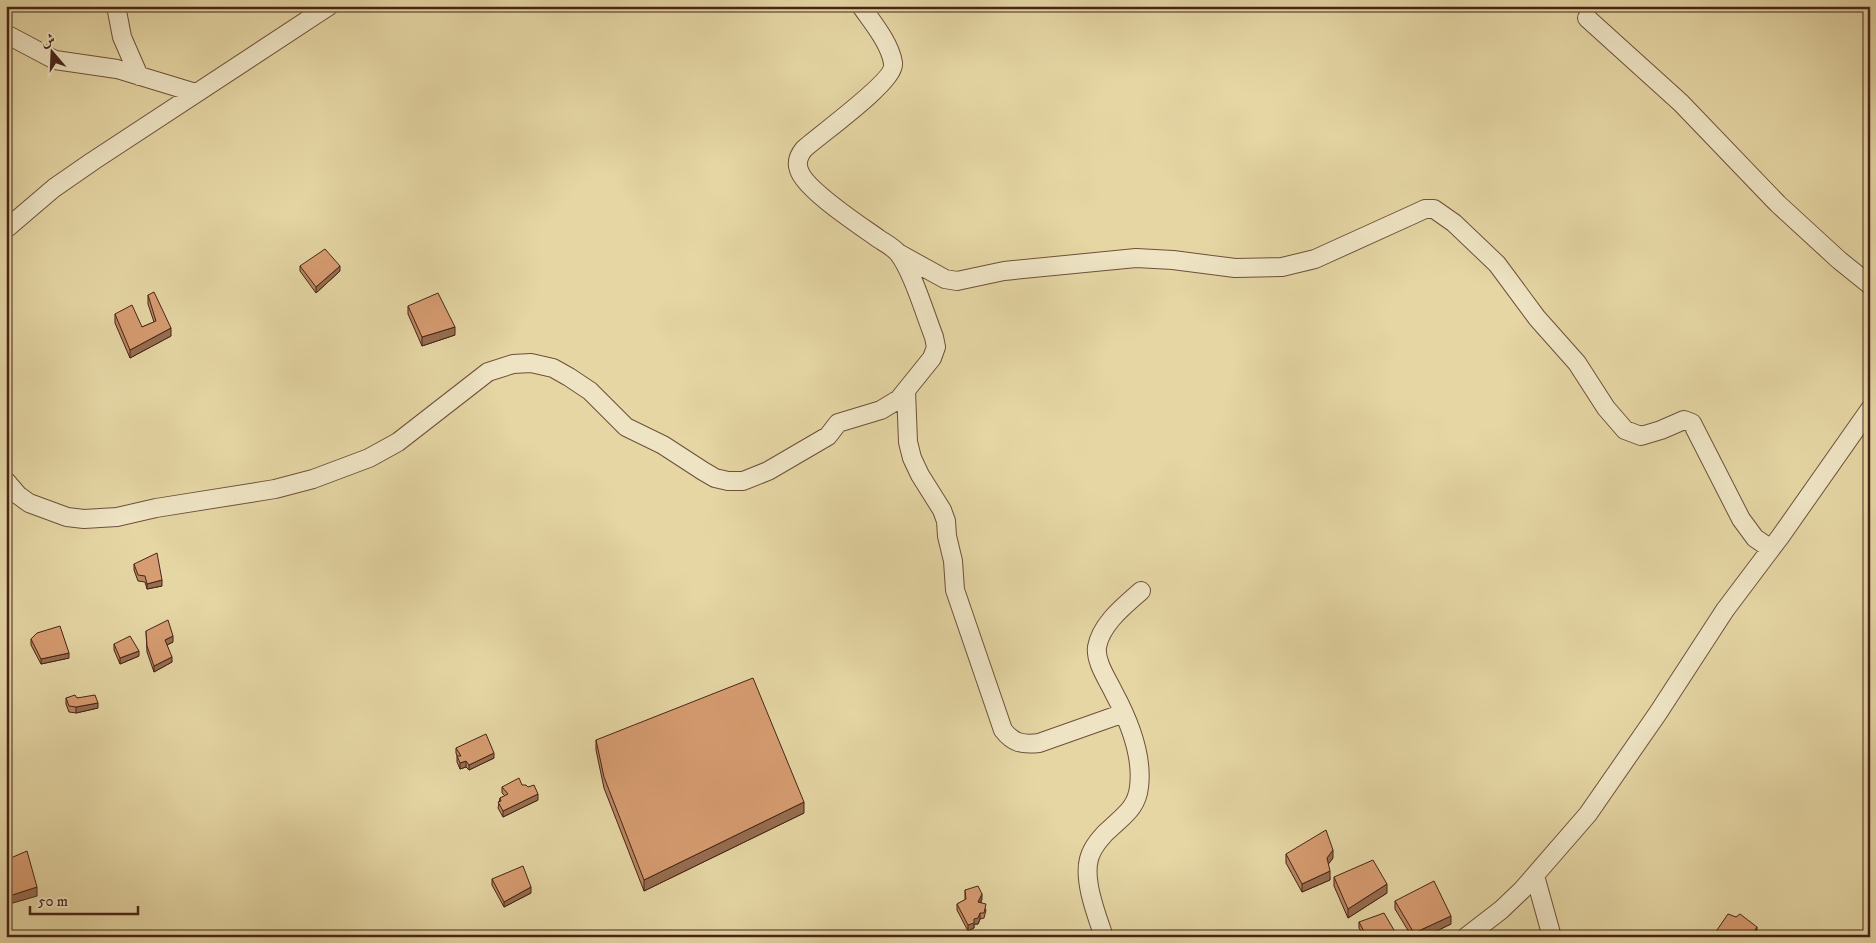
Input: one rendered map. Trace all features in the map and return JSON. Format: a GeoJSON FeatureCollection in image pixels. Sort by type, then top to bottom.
{"type":"FeatureCollection","features":[{"type":"Feature","properties":{"kind":"street"},"geometry":{"type":"LineString","coordinates":[[116,6],[122,37],[138,76]]}},
{"type":"Feature","properties":{"kind":"street"},"geometry":{"type":"LineString","coordinates":[[6,229],[54,188],[329,6]]}},
{"type":"Feature","properties":{"kind":"street"},"geometry":{"type":"LineString","coordinates":[[861,6],[887,45],[893,67],[876,89],[804,149],[799,155],[797,164],[799,172],[830,203],[898,252],[945,279],[957,281],[1004,271],[1136,258],[1173,260],[1235,268],[1282,268],[1315,259],[1412,215],[1434,209],[1454,223],[1497,264],[1537,318],[1577,362],[1606,408],[1625,430],[1641,436],[1662,430],[1684,420],[1692,423],[1742,519],[1755,538],[1771,549]]}},
{"type":"Feature","properties":{"kind":"street"},"geometry":{"type":"LineString","coordinates":[[1587,18],[1681,104],[1778,204],[1839,260],[1870,285]]}},
{"type":"Feature","properties":{"kind":"street"},"geometry":{"type":"LineString","coordinates":[[6,34],[54,60],[108,67],[196,93]]}},
{"type":"Feature","properties":{"kind":"street"},"geometry":{"type":"LineString","coordinates":[[6,481],[29,504],[68,517],[84,519],[117,517],[156,508],[275,489],[313,479],[369,458],[398,442],[488,372],[513,364],[531,363],[553,368],[569,377],[590,392],[626,427],[663,445],[709,475],[728,481],[744,481],[768,471],[828,436],[838,423],[890,405],[899,399],[924,369],[936,347],[932,331],[906,266],[898,252]]}},
{"type":"Feature","properties":{"kind":"street"},"geometry":{"type":"LineString","coordinates":[[906,390],[907,428],[912,458],[942,510],[946,521],[947,536],[953,561],[955,590],[1003,730],[1016,743],[1026,745],[1039,743],[1124,713]]}},
{"type":"Feature","properties":{"kind":"street"},"geometry":{"type":"LineString","coordinates":[[1466,937],[1501,910],[1535,876],[1588,814],[1658,713],[1725,610],[1870,410]]}},
{"type":"Feature","properties":{"kind":"street"},"geometry":{"type":"LineString","coordinates":[[1104,937],[1090,890],[1089,859],[1105,833],[1127,815],[1133,807],[1139,787],[1138,759],[1124,713],[1103,670],[1097,649],[1100,638],[1108,624],[1120,610],[1141,592]]}},
{"type":"Feature","properties":{"kind":"street"},"geometry":{"type":"LineString","coordinates":[[1535,876],[1552,937]]}},
{"type":"Feature","properties":{"kind":"building"},"geometry":{"type":"Polygon","coordinates":[[[325,249],[340,266],[316,287],[300,266],[325,249]]]}},
{"type":"Feature","properties":{"kind":"building"},"geometry":{"type":"Polygon","coordinates":[[[154,292],[171,328],[130,350],[115,314],[132,305],[142,327],[156,321],[148,295],[154,292]]]}},
{"type":"Feature","properties":{"kind":"building"},"geometry":{"type":"Polygon","coordinates":[[[438,293],[455,327],[422,337],[408,306],[438,293]]]}},
{"type":"Feature","properties":{"kind":"building"},"geometry":{"type":"Polygon","coordinates":[[[157,553],[162,580],[147,584],[145,576],[138,575],[134,564],[157,553]]]}},
{"type":"Feature","properties":{"kind":"building"},"geometry":{"type":"Polygon","coordinates":[[[168,620],[173,636],[165,640],[172,657],[154,666],[147,646],[146,631],[168,620]]]}},
{"type":"Feature","properties":{"kind":"building"},"geometry":{"type":"Polygon","coordinates":[[[60,626],[69,653],[41,659],[31,639],[37,633],[60,626]]]}},
{"type":"Feature","properties":{"kind":"building"},"geometry":{"type":"Polygon","coordinates":[[[130,636],[139,651],[120,658],[114,644],[130,636]]]}},
{"type":"Feature","properties":{"kind":"building"},"geometry":{"type":"Polygon","coordinates":[[[753,678],[804,802],[644,880],[604,777],[596,740],[753,678]]]}},
{"type":"Feature","properties":{"kind":"building"},"geometry":{"type":"Polygon","coordinates":[[[75,695],[77,698],[95,695],[98,703],[76,707],[69,706],[66,698],[75,695]]]}},
{"type":"Feature","properties":{"kind":"building"},"geometry":{"type":"Polygon","coordinates":[[[486,734],[494,753],[469,765],[466,761],[460,763],[457,756],[461,756],[456,748],[486,734]]]}},
{"type":"Feature","properties":{"kind":"building"},"geometry":{"type":"Polygon","coordinates":[[[519,778],[522,785],[528,787],[534,785],[538,794],[503,811],[498,802],[501,801],[500,798],[508,794],[502,787],[519,778]]]}},
{"type":"Feature","properties":{"kind":"building"},"geometry":{"type":"Polygon","coordinates":[[[1326,830],[1333,850],[1327,858],[1330,871],[1302,884],[1286,854],[1326,830]]]}},
{"type":"Feature","properties":{"kind":"building"},"geometry":{"type":"Polygon","coordinates":[[[27,851],[37,887],[6,897],[6,860],[27,851]]]}},
{"type":"Feature","properties":{"kind":"building"},"geometry":{"type":"Polygon","coordinates":[[[1373,860],[1387,884],[1348,909],[1334,877],[1373,860]]]}},
{"type":"Feature","properties":{"kind":"building"},"geometry":{"type":"Polygon","coordinates":[[[523,866],[531,887],[504,902],[492,879],[523,866]]]}},
{"type":"Feature","properties":{"kind":"building"},"geometry":{"type":"Polygon","coordinates":[[[1434,881],[1451,916],[1414,933],[1395,901],[1434,881]]]}},
{"type":"Feature","properties":{"kind":"building"},"geometry":{"type":"Polygon","coordinates":[[[978,886],[982,894],[978,902],[986,904],[984,913],[980,913],[978,918],[974,919],[974,923],[968,925],[957,904],[966,899],[965,890],[978,886]]]}},
{"type":"Feature","properties":{"kind":"building"},"geometry":{"type":"Polygon","coordinates":[[[1384,913],[1398,937],[1367,937],[1359,922],[1384,913]]]}},
{"type":"Feature","properties":{"kind":"building"},"geometry":{"type":"Polygon","coordinates":[[[1728,914],[1736,917],[1740,914],[1757,927],[1751,937],[1718,937],[1715,933],[1728,914]]]}}]}
